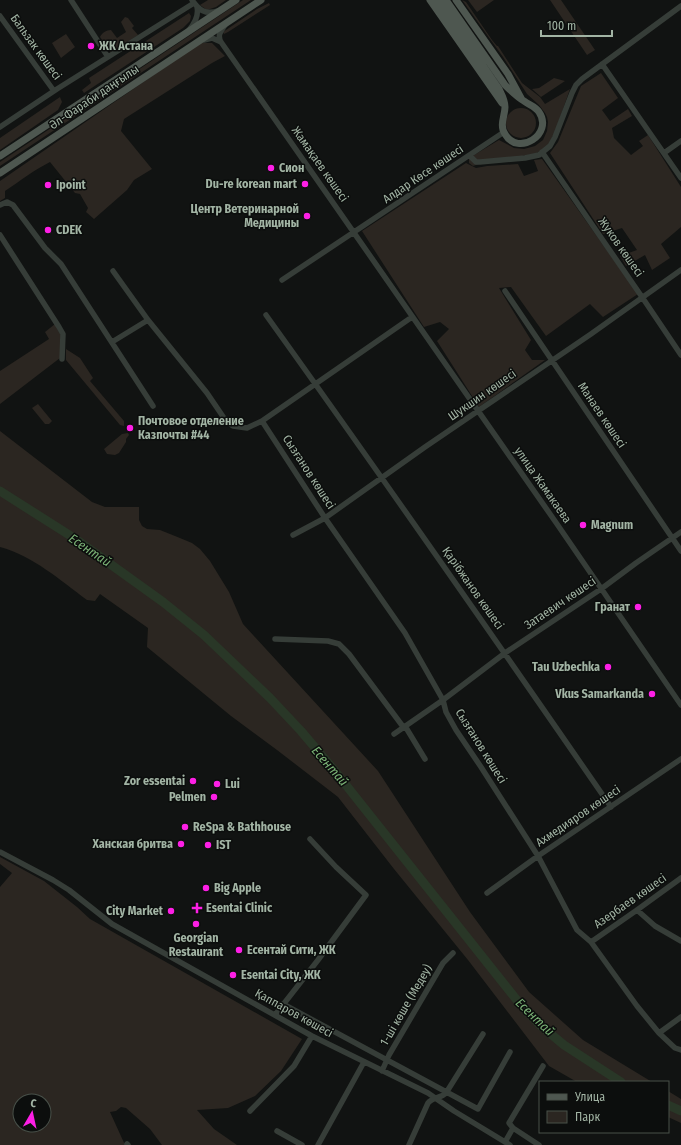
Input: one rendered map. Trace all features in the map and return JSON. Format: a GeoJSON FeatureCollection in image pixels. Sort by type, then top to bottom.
{"type":"FeatureCollection","features":[{"type":"Feature","properties":{"kind":"main road"},"geometry":{"type":"LineString","coordinates":[[222,9],[236,0]]}},
{"type":"Feature","properties":{"kind":"main road","name":"Әл-Фараби даңғылы"},"geometry":{"type":"LineString","coordinates":[[0,172],[261,0]]}},
{"type":"Feature","properties":{"kind":"main road"},"geometry":{"type":"LineString","coordinates":[[430,0],[505,107]]}},
{"type":"Feature","properties":{"kind":"main road"},"geometry":{"type":"LineString","coordinates":[[438,0],[499,89],[504,100],[505,107],[502,125],[504,132],[511,141],[522,144],[533,140],[540,132],[542,124],[540,114],[536,109],[523,101],[505,85],[446,0]]}},
{"type":"Feature","properties":{"kind":"main road"},"geometry":{"type":"LineString","coordinates":[[456,0],[508,74],[523,101]]}},
{"type":"Feature","properties":{"kind":"main road","name":"Әл-Фараби даңғылы"},"geometry":{"type":"LineString","coordinates":[[0,156],[222,9]]}},
{"type":"Feature","properties":{"kind":"street"},"geometry":{"type":"LineString","coordinates":[[71,0],[108,57]]}},
{"type":"Feature","properties":{"kind":"street"},"geometry":{"type":"LineString","coordinates":[[0,127],[54,91],[194,3]]}},
{"type":"Feature","properties":{"kind":"street"},"geometry":{"type":"LineString","coordinates":[[194,3],[201,11],[207,13],[222,9]]}},
{"type":"Feature","properties":{"kind":"street"},"geometry":{"type":"LineString","coordinates":[[187,32],[197,18],[198,12],[194,3]]}},
{"type":"Feature","properties":{"kind":"street"},"geometry":{"type":"LineString","coordinates":[[470,156],[476,162],[485,162],[534,157],[542,152],[550,146],[555,137],[576,85],[590,72],[681,6]]}},
{"type":"Feature","properties":{"kind":"street","name":"Бальзак көшесі"},"geometry":{"type":"LineString","coordinates":[[0,16],[54,91]]}},
{"type":"Feature","properties":{"kind":"street"},"geometry":{"type":"LineString","coordinates":[[220,42],[219,34],[226,23]]}},
{"type":"Feature","properties":{"kind":"street"},"geometry":{"type":"LineString","coordinates":[[198,42],[212,38],[220,42]]}},
{"type":"Feature","properties":{"kind":"street","name":"Жамақаев көшесі"},"geometry":{"type":"LineString","coordinates":[[220,42],[412,317]]}},
{"type":"Feature","properties":{"kind":"street"},"geometry":{"type":"LineString","coordinates":[[602,64],[681,178]]}},
{"type":"Feature","properties":{"kind":"street","name":"Алдар Көсе көшесі"},"geometry":{"type":"LineString","coordinates":[[282,280],[504,132]]}},
{"type":"Feature","properties":{"kind":"street"},"geometry":{"type":"LineString","coordinates":[[664,153],[681,141]]}},
{"type":"Feature","properties":{"kind":"street","name":"Жуков көшесі"},"geometry":{"type":"LineString","coordinates":[[542,152],[681,355]]}},
{"type":"Feature","properties":{"kind":"street"},"geometry":{"type":"LineString","coordinates":[[0,205],[7,202],[13,205],[45,248],[61,264],[153,406]]}},
{"type":"Feature","properties":{"kind":"street"},"geometry":{"type":"LineString","coordinates":[[0,235],[63,334],[62,359]]}},
{"type":"Feature","properties":{"kind":"street","name":"Шукшин көшесі"},"geometry":{"type":"LineString","coordinates":[[293,534],[325,518],[681,270]]}},
{"type":"Feature","properties":{"kind":"street"},"geometry":{"type":"LineString","coordinates":[[113,271],[148,320],[207,393],[226,421],[233,426],[247,428],[262,421],[412,317]]}},
{"type":"Feature","properties":{"kind":"street","name":"Манаев көшесі"},"geometry":{"type":"LineString","coordinates":[[505,291],[681,551]]}},
{"type":"Feature","properties":{"kind":"street","name":"Қарібжанов көшесі"},"geometry":{"type":"LineString","coordinates":[[266,315],[382,477],[611,807]]}},
{"type":"Feature","properties":{"kind":"street","name":"улица Жамакаева"},"geometry":{"type":"LineString","coordinates":[[412,317],[681,705]]}},
{"type":"Feature","properties":{"kind":"street"},"geometry":{"type":"LineString","coordinates":[[112,342],[148,320]]}},
{"type":"Feature","properties":{"kind":"street","name":"Сызғанов көшесі"},"geometry":{"type":"LineString","coordinates":[[262,421],[325,518],[405,633],[443,700],[446,712],[456,730],[538,856],[577,930],[591,942],[637,1006],[659,1033],[675,1048],[681,1050]]}},
{"type":"Feature","properties":{"kind":"street","name":"Затаевич көшесі"},"geometry":{"type":"LineString","coordinates":[[394,734],[505,654],[601,589],[681,532]]}},
{"type":"Feature","properties":{"kind":"street"},"geometry":{"type":"LineString","coordinates":[[275,639],[328,641],[339,644],[350,654],[404,727],[425,759]]}},
{"type":"Feature","properties":{"kind":"street","name":"Ахмедияров көшесі"},"geometry":{"type":"LineString","coordinates":[[487,893],[538,856],[681,758]]}},
{"type":"Feature","properties":{"kind":"street"},"geometry":{"type":"LineString","coordinates":[[275,1015],[366,895],[336,867],[310,839]]}},
{"type":"Feature","properties":{"kind":"street","name":"Қаппаров көшесі"},"geometry":{"type":"LineString","coordinates":[[0,852],[69,890],[112,924],[312,1036],[428,1093],[507,1144]]}},
{"type":"Feature","properties":{"kind":"street","name":"Азербаев көшесі"},"geometry":{"type":"LineString","coordinates":[[591,942],[681,878]]}},
{"type":"Feature","properties":{"kind":"street"},"geometry":{"type":"LineString","coordinates":[[637,910],[655,926],[681,941]]}},
{"type":"Feature","properties":{"kind":"street","name":"1-ші көше (Медеу)"},"geometry":{"type":"LineString","coordinates":[[382,1071],[443,963],[453,953]]}},
{"type":"Feature","properties":{"kind":"street","name":"Қаппаров көшесі"},"geometry":{"type":"LineString","coordinates":[[283,1004],[478,1109],[510,1052]]}},
{"type":"Feature","properties":{"kind":"street"},"geometry":{"type":"LineString","coordinates":[[659,1033],[681,1017]]}},
{"type":"Feature","properties":{"kind":"street"},"geometry":{"type":"LineString","coordinates":[[409,1145],[428,1103],[446,1093],[483,1034]]}},
{"type":"Feature","properties":{"kind":"street"},"geometry":{"type":"LineString","coordinates":[[250,1111],[294,1066],[312,1036]]}},
{"type":"Feature","properties":{"kind":"street"},"geometry":{"type":"LineString","coordinates":[[318,1145],[364,1062]]}},
{"type":"Feature","properties":{"kind":"street"},"geometry":{"type":"LineString","coordinates":[[539,1145],[509,1125],[509,1122],[543,1066]]}},
{"type":"Feature","properties":{"kind":"street"},"geometry":{"type":"LineString","coordinates":[[507,1144],[514,1128]]}},
{"type":"Feature","properties":{"kind":"street"},"geometry":{"type":"LineString","coordinates":[[277,1131],[302,1145]]}},
{"type":"Feature","properties":{"kind":"green space"},"geometry":{"type":"Polygon","coordinates":[[[208,0],[226,0],[216,7],[207,10],[200,5],[208,0]]]}},
{"type":"Feature","properties":{"kind":"green space"},"geometry":{"type":"Polygon","coordinates":[[[243,0],[251,0],[0,166],[0,162],[243,0]]]}},
{"type":"Feature","properties":{"kind":"green space"},"geometry":{"type":"Polygon","coordinates":[[[462,0],[466,2],[492,40],[498,46],[522,83],[540,97],[545,104],[570,89],[555,132],[547,147],[535,154],[485,162],[473,166],[469,163],[469,158],[499,140],[514,148],[524,149],[535,146],[543,140],[547,131],[548,122],[545,113],[527,94],[503,57],[462,0]]]}},
{"type":"Feature","properties":{"kind":"green space"},"geometry":{"type":"Polygon","coordinates":[[[468,0],[494,0],[477,12],[468,0]]]}},
{"type":"Feature","properties":{"kind":"green space"},"geometry":{"type":"Polygon","coordinates":[[[550,0],[561,0],[595,50],[587,55],[550,0]]]}},
{"type":"Feature","properties":{"kind":"green space"},"geometry":{"type":"Polygon","coordinates":[[[269,3],[270,5],[224,34],[223,32],[257,9],[269,3]]]}},
{"type":"Feature","properties":{"kind":"green space"},"geometry":{"type":"Polygon","coordinates":[[[189,13],[191,16],[190,21],[183,28],[84,93],[82,90],[91,83],[89,78],[189,13]]]}},
{"type":"Feature","properties":{"kind":"green space"},"geometry":{"type":"Polygon","coordinates":[[[125,17],[128,18],[134,26],[132,28],[138,35],[111,53],[100,37],[104,32],[109,30],[111,30],[117,38],[126,32],[121,22],[125,17]]]}},
{"type":"Feature","properties":{"kind":"green space"},"geometry":{"type":"Polygon","coordinates":[[[66,34],[75,47],[61,58],[52,43],[66,34]]]}},
{"type":"Feature","properties":{"kind":"green space"},"geometry":{"type":"Polygon","coordinates":[[[200,43],[212,43],[225,56],[124,119],[121,131],[152,169],[134,180],[127,190],[94,219],[86,212],[88,208],[80,194],[75,193],[50,162],[5,191],[5,198],[0,201],[0,181],[200,43]]]}},
{"type":"Feature","properties":{"kind":"green space"},"geometry":{"type":"Polygon","coordinates":[[[601,73],[618,98],[602,110],[610,121],[628,109],[632,116],[612,128],[614,138],[631,155],[643,146],[639,141],[648,135],[681,187],[681,227],[661,244],[670,258],[652,270],[645,255],[626,266],[620,256],[637,250],[622,228],[603,234],[550,153],[558,142],[581,86],[601,73]]]}},
{"type":"Feature","properties":{"kind":"green space"},"geometry":{"type":"Polygon","coordinates":[[[554,78],[565,81],[541,97],[532,89],[539,88],[554,78]]]}},
{"type":"Feature","properties":{"kind":"green space"},"geometry":{"type":"Polygon","coordinates":[[[60,97],[62,102],[58,110],[0,150],[0,138],[60,97]]]}},
{"type":"Feature","properties":{"kind":"green space"},"geometry":{"type":"Polygon","coordinates":[[[521,108],[532,112],[536,123],[532,134],[521,138],[510,134],[506,123],[510,112],[521,108]]]}},
{"type":"Feature","properties":{"kind":"green space"},"geometry":{"type":"Polygon","coordinates":[[[542,159],[638,294],[603,317],[590,304],[546,336],[511,287],[499,288],[531,340],[525,350],[532,360],[545,360],[479,407],[437,341],[449,329],[440,322],[424,327],[362,231],[466,163],[476,168],[518,164],[524,176],[538,171],[534,160],[542,159]]]}},
{"type":"Feature","properties":{"kind":"green space"},"geometry":{"type":"Polygon","coordinates":[[[55,324],[61,335],[60,358],[0,404],[0,371],[49,339],[45,332],[55,324]]]}},
{"type":"Feature","properties":{"kind":"green space"},"geometry":{"type":"Polygon","coordinates":[[[66,349],[80,358],[93,378],[90,381],[124,421],[124,426],[120,425],[66,360],[66,349]]]}},
{"type":"Feature","properties":{"kind":"green space"},"geometry":{"type":"Polygon","coordinates":[[[38,404],[52,421],[49,424],[45,424],[32,408],[38,404]]]}},
{"type":"Feature","properties":{"kind":"green space"},"geometry":{"type":"Polygon","coordinates":[[[0,431],[92,502],[105,507],[139,507],[139,520],[142,526],[147,529],[160,530],[192,543],[200,549],[210,561],[229,592],[243,624],[378,771],[470,912],[529,992],[583,1040],[650,1081],[575,1081],[549,1066],[468,960],[338,797],[231,716],[147,647],[148,628],[100,594],[95,601],[87,600],[35,562],[0,547],[0,431]]]}},
{"type":"Feature","properties":{"kind":"green space"},"geometry":{"type":"Polygon","coordinates":[[[128,433],[129,435],[126,442],[119,453],[115,455],[107,454],[104,449],[122,434],[128,433]]]}},
{"type":"Feature","properties":{"kind":"green space"},"geometry":{"type":"Polygon","coordinates":[[[0,857],[44,881],[90,919],[302,1039],[281,1071],[255,1096],[228,1108],[197,1110],[214,1129],[237,1145],[162,1145],[150,1129],[126,1108],[121,1107],[116,1111],[110,1112],[125,1145],[0,1145],[0,887],[12,873],[0,864],[0,857]]]}},
{"type":"Feature","properties":{"kind":"green space"},"geometry":{"type":"Polygon","coordinates":[[[669,1092],[681,1099],[681,1123],[669,1117],[669,1092]]]}},
{"type":"Feature","properties":{"kind":"waterway","name":"Есентай"},"geometry":{"type":"LineString","coordinates":[[0,491],[74,538],[163,602],[204,635],[270,698],[301,731],[334,770],[520,1004],[540,1025],[564,1045],[619,1081]]}},
{"type":"Feature","properties":{"kind":"waterway","name":"Есентай"},"geometry":{"type":"LineString","coordinates":[[669,1105],[681,1111]]}},
{"type":"Feature","properties":{"kind":"place","name":"ЖК Астана"},"geometry":{"type":"Point","coordinates":[91,46]}},
{"type":"Feature","properties":{"kind":"place","name":"Сион"},"geometry":{"type":"Point","coordinates":[271,168]}},
{"type":"Feature","properties":{"kind":"place","name":"Du-re korean mart"},"geometry":{"type":"Point","coordinates":[305,184]}},
{"type":"Feature","properties":{"kind":"place","name":"Ipoint"},"geometry":{"type":"Point","coordinates":[48,185]}},
{"type":"Feature","properties":{"kind":"place","name":"Центр Ветеринарной Медицины"},"geometry":{"type":"Point","coordinates":[307,216]}},
{"type":"Feature","properties":{"kind":"place","name":"CDEK"},"geometry":{"type":"Point","coordinates":[48,230]}},
{"type":"Feature","properties":{"kind":"place","name":"Почтовое отделение Казпочты #44"},"geometry":{"type":"Point","coordinates":[130,428]}},
{"type":"Feature","properties":{"kind":"place","name":"Magnum"},"geometry":{"type":"Point","coordinates":[583,525]}},
{"type":"Feature","properties":{"kind":"place","name":"Гранат"},"geometry":{"type":"Point","coordinates":[638,607]}},
{"type":"Feature","properties":{"kind":"place","name":"Tau Uzbechka"},"geometry":{"type":"Point","coordinates":[608,667]}},
{"type":"Feature","properties":{"kind":"place","name":"Vkus Samarkanda"},"geometry":{"type":"Point","coordinates":[652,694]}},
{"type":"Feature","properties":{"kind":"place","name":"Zor essentai"},"geometry":{"type":"Point","coordinates":[193,781]}},
{"type":"Feature","properties":{"kind":"place","name":"Lui"},"geometry":{"type":"Point","coordinates":[217,784]}},
{"type":"Feature","properties":{"kind":"place","name":"Pelmen"},"geometry":{"type":"Point","coordinates":[214,797]}},
{"type":"Feature","properties":{"kind":"place","name":"ReSpa & Bathhouse"},"geometry":{"type":"Point","coordinates":[185,827]}},
{"type":"Feature","properties":{"kind":"place","name":"Ханская бритва"},"geometry":{"type":"Point","coordinates":[181,844]}},
{"type":"Feature","properties":{"kind":"place","name":"IST"},"geometry":{"type":"Point","coordinates":[208,845]}},
{"type":"Feature","properties":{"kind":"place","name":"Big Apple"},"geometry":{"type":"Point","coordinates":[206,888]}},
{"type":"Feature","properties":{"kind":"place","name":"Esentai Clinic"},"geometry":{"type":"Point","coordinates":[197,908]}},
{"type":"Feature","properties":{"kind":"place","name":"City Market"},"geometry":{"type":"Point","coordinates":[171,911]}},
{"type":"Feature","properties":{"kind":"place","name":"Georgian Restaurant"},"geometry":{"type":"Point","coordinates":[196,924]}},
{"type":"Feature","properties":{"kind":"place","name":"Есентай Сити, ЖК"},"geometry":{"type":"Point","coordinates":[239,950]}},
{"type":"Feature","properties":{"kind":"place","name":"Esentai City, ЖК"},"geometry":{"type":"Point","coordinates":[233,975]}}]}
